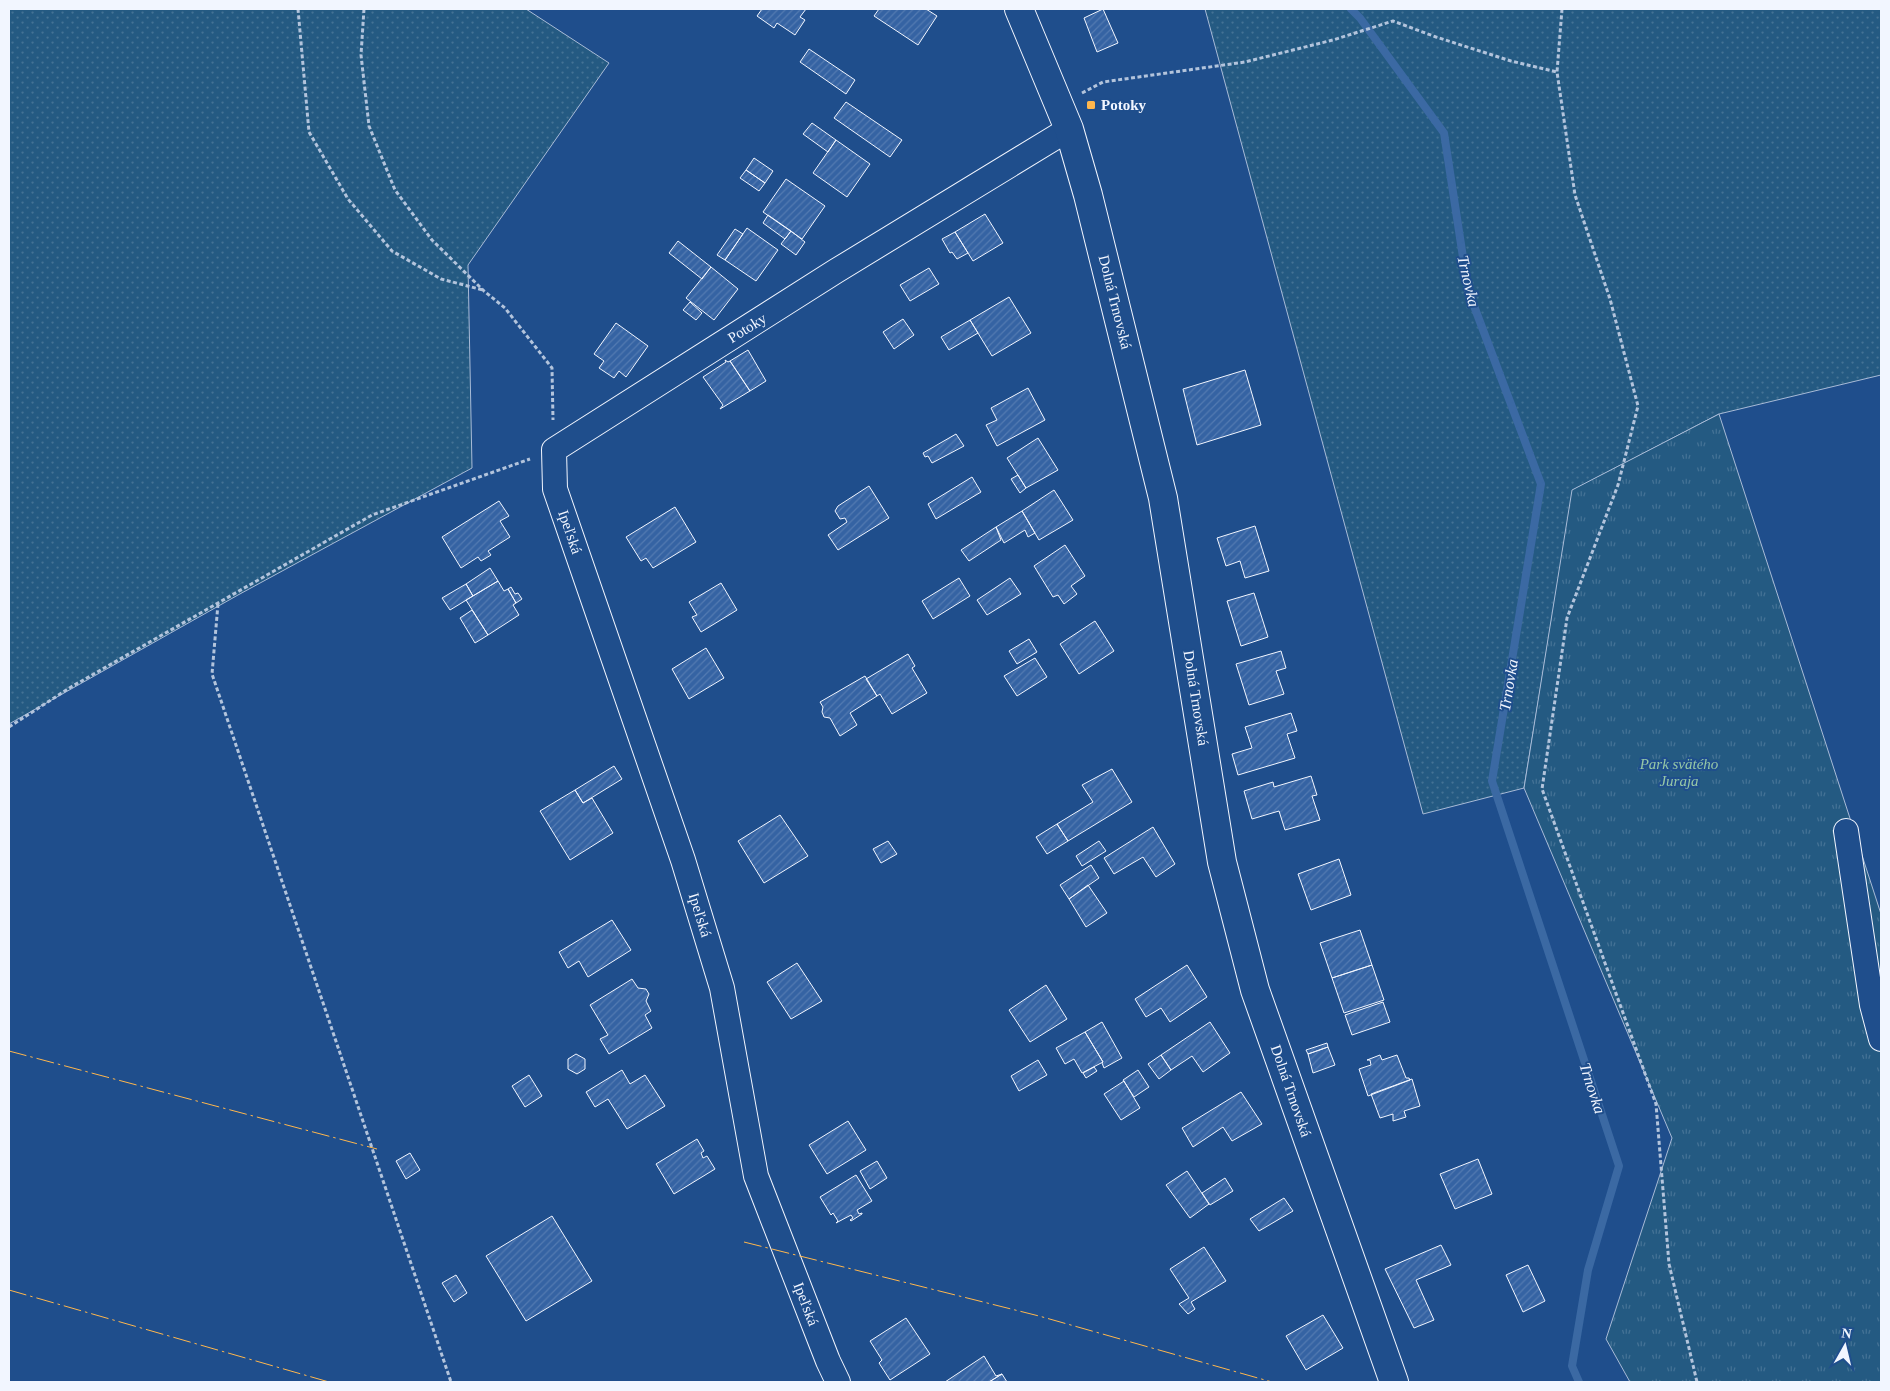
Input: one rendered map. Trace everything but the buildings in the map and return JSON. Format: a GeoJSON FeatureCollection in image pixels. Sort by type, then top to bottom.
{"type":"FeatureCollection","features":[{"type":"Feature","properties":{"kind":"street","name":"Dolná Trnovská"},"geometry":{"type":"LineString","coordinates":[[1019,9],[1064,117],[1088,195],[1163,498],[1222,862],[1253,981],[1394,1382]]}},
{"type":"Feature","properties":{"kind":"street","name":"Potoky"},"geometry":{"type":"LineString","coordinates":[[554,450],[836,271],[1064,117]]}},
{"type":"Feature","properties":{"kind":"street","name":"Ipeľská"},"geometry":{"type":"LineString","coordinates":[[554,450],[554,489],[683,860],[722,988],[756,1176],[828,1361],[838,1382]]}},
{"type":"Feature","properties":{"kind":"street"},"geometry":{"type":"LineString","coordinates":[[1846,831],[1872,1005],[1881,1039]]}},
{"type":"Feature","properties":{"kind":"path"},"geometry":{"type":"LineString","coordinates":[[298,9],[309,132],[348,199],[392,251],[441,279],[484,290]]}},
{"type":"Feature","properties":{"kind":"path"},"geometry":{"type":"LineString","coordinates":[[9,727],[71,688],[372,516],[554,450],[552,368],[505,308],[432,240],[395,190],[369,126],[360,55],[364,9]]}},
{"type":"Feature","properties":{"kind":"path"},"geometry":{"type":"LineString","coordinates":[[1562,9],[1557,72],[1575,195],[1610,299],[1638,406],[1618,485],[1566,618],[1542,789],[1656,1104],[1669,1264],[1697,1382]]}},
{"type":"Feature","properties":{"kind":"path"},"geometry":{"type":"LineString","coordinates":[[1064,117],[1103,82],[1245,62],[1333,40],[1393,21],[1502,58],[1557,72]]}},
{"type":"Feature","properties":{"kind":"path"},"geometry":{"type":"LineString","coordinates":[[218,604],[212,674],[451,1382]]}},
{"type":"Feature","properties":{"kind":"green space"},"geometry":{"type":"Polygon","coordinates":[[[9,9],[526,9],[609,63],[468,265],[472,468],[238,595],[9,724],[9,9]]]}},
{"type":"Feature","properties":{"kind":"green space"},"geometry":{"type":"Polygon","coordinates":[[[1205,9],[1881,9],[1881,375],[1719,414],[1573,490],[1524,788],[1423,814],[1205,9]]]}},
{"type":"Feature","properties":{"kind":"green space","name":"Park svätého Juraja"},"geometry":{"type":"Polygon","coordinates":[[[1719,414],[1881,914],[1881,1382],[1630,1382],[1606,1339],[1672,1138],[1524,788],[1572,490],[1719,414]]]}},
{"type":"Feature","properties":{"kind":"waterway","name":"Trnovka"},"geometry":{"type":"LineString","coordinates":[[1351,9],[1360,18],[1444,133],[1468,290],[1541,484],[1492,781],[1619,1166],[1588,1270],[1572,1366],[1579,1382]]}},
{"type":"Feature","properties":{"kind":"power"},"geometry":{"type":"LineString","coordinates":[[9,1051],[377,1149]]}},
{"type":"Feature","properties":{"kind":"power"},"geometry":{"type":"LineString","coordinates":[[744,1242],[1039,1316],[1272,1382]]}},
{"type":"Feature","properties":{"kind":"power"},"geometry":{"type":"LineString","coordinates":[[9,1290],[329,1382]]}},
{"type":"Feature","properties":{"kind":"place","name":"Potoky"},"geometry":{"type":"Point","coordinates":[1091,105]}}]}
